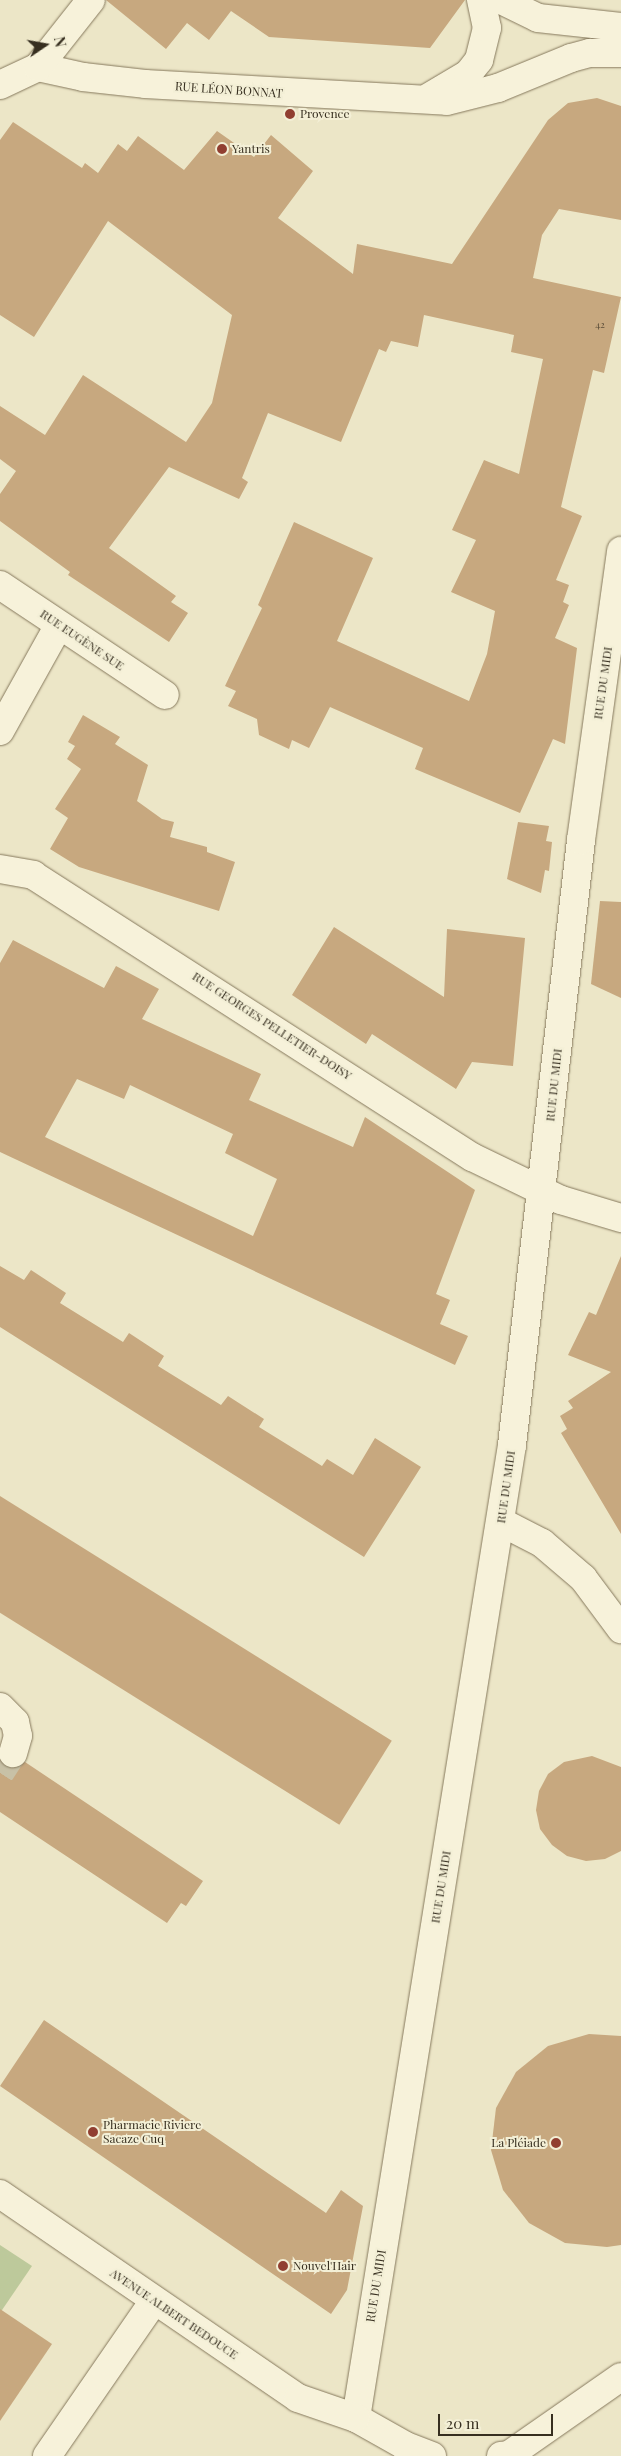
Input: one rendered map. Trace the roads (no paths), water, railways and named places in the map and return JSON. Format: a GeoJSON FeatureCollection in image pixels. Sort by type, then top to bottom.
{"type":"FeatureCollection","features":[{"type":"Feature","properties":{"kind":"street"},"geometry":{"type":"LineString","coordinates":[[3,77],[38,66],[91,0]]}},
{"type":"Feature","properties":{"kind":"street"},"geometry":{"type":"LineString","coordinates":[[421,101],[454,84],[479,60],[487,28],[481,0]]}},
{"type":"Feature","properties":{"kind":"street"},"geometry":{"type":"LineString","coordinates":[[501,0],[538,18],[621,27]]}},
{"type":"Feature","properties":{"kind":"street","name":"RUE LÉON BONNAT"},"geometry":{"type":"LineString","coordinates":[[38,66],[83,77],[145,84],[421,101],[468,97],[590,53],[621,53]]}},
{"type":"Feature","properties":{"kind":"street","name":"RUE DU MIDI"},"geometry":{"type":"LineString","coordinates":[[356,2418],[501,1522],[542,1192],[581,840],[621,551]]}},
{"type":"Feature","properties":{"kind":"street","name":"RUE EUGÈNE SUE"},"geometry":{"type":"LineString","coordinates":[[0,585],[165,695]]}},
{"type":"Feature","properties":{"kind":"street"},"geometry":{"type":"LineString","coordinates":[[0,731],[59,625]]}},
{"type":"Feature","properties":{"kind":"street","name":"RUE GEORGES PELLETIER-DOISY"},"geometry":{"type":"LineString","coordinates":[[0,869],[33,875],[472,1157],[542,1192],[621,1218]]}},
{"type":"Feature","properties":{"kind":"street"},"geometry":{"type":"LineString","coordinates":[[501,1522],[542,1543],[583,1578],[621,1629]]}},
{"type":"Feature","properties":{"kind":"street"},"geometry":{"type":"LineString","coordinates":[[0,1707],[15,1722],[18,1736],[13,1753]]}},
{"type":"Feature","properties":{"kind":"street","name":"AVENUE ALBERT BEDOUCE"},"geometry":{"type":"LineString","coordinates":[[0,2194],[298,2398],[356,2418],[404,2445],[432,2456]]}},
{"type":"Feature","properties":{"kind":"street"},"geometry":{"type":"LineString","coordinates":[[47,2456],[154,2301]]}},
{"type":"Feature","properties":{"kind":"street"},"geometry":{"type":"LineString","coordinates":[[501,2456],[510,2455],[621,2377]]}},
{"type":"Feature","properties":{"kind":"tunnel"},"geometry":{"type":"LineString","coordinates":[[0,1773],[13,1753]]}},
{"type":"Feature","properties":{"kind":"place","name":"Provence"},"geometry":{"type":"Point","coordinates":[290,114]}},
{"type":"Feature","properties":{"kind":"place","name":"Yantris"},"geometry":{"type":"Point","coordinates":[222,149]}},
{"type":"Feature","properties":{"kind":"place","name":"Pharmacie Riviere Sacaze Cuq"},"geometry":{"type":"Point","coordinates":[93,2132]}},
{"type":"Feature","properties":{"kind":"place","name":"La Pléiade"},"geometry":{"type":"Point","coordinates":[556,2143]}},
{"type":"Feature","properties":{"kind":"place","name":"Nouvel'Hair"},"geometry":{"type":"Point","coordinates":[283,2266]}}]}
